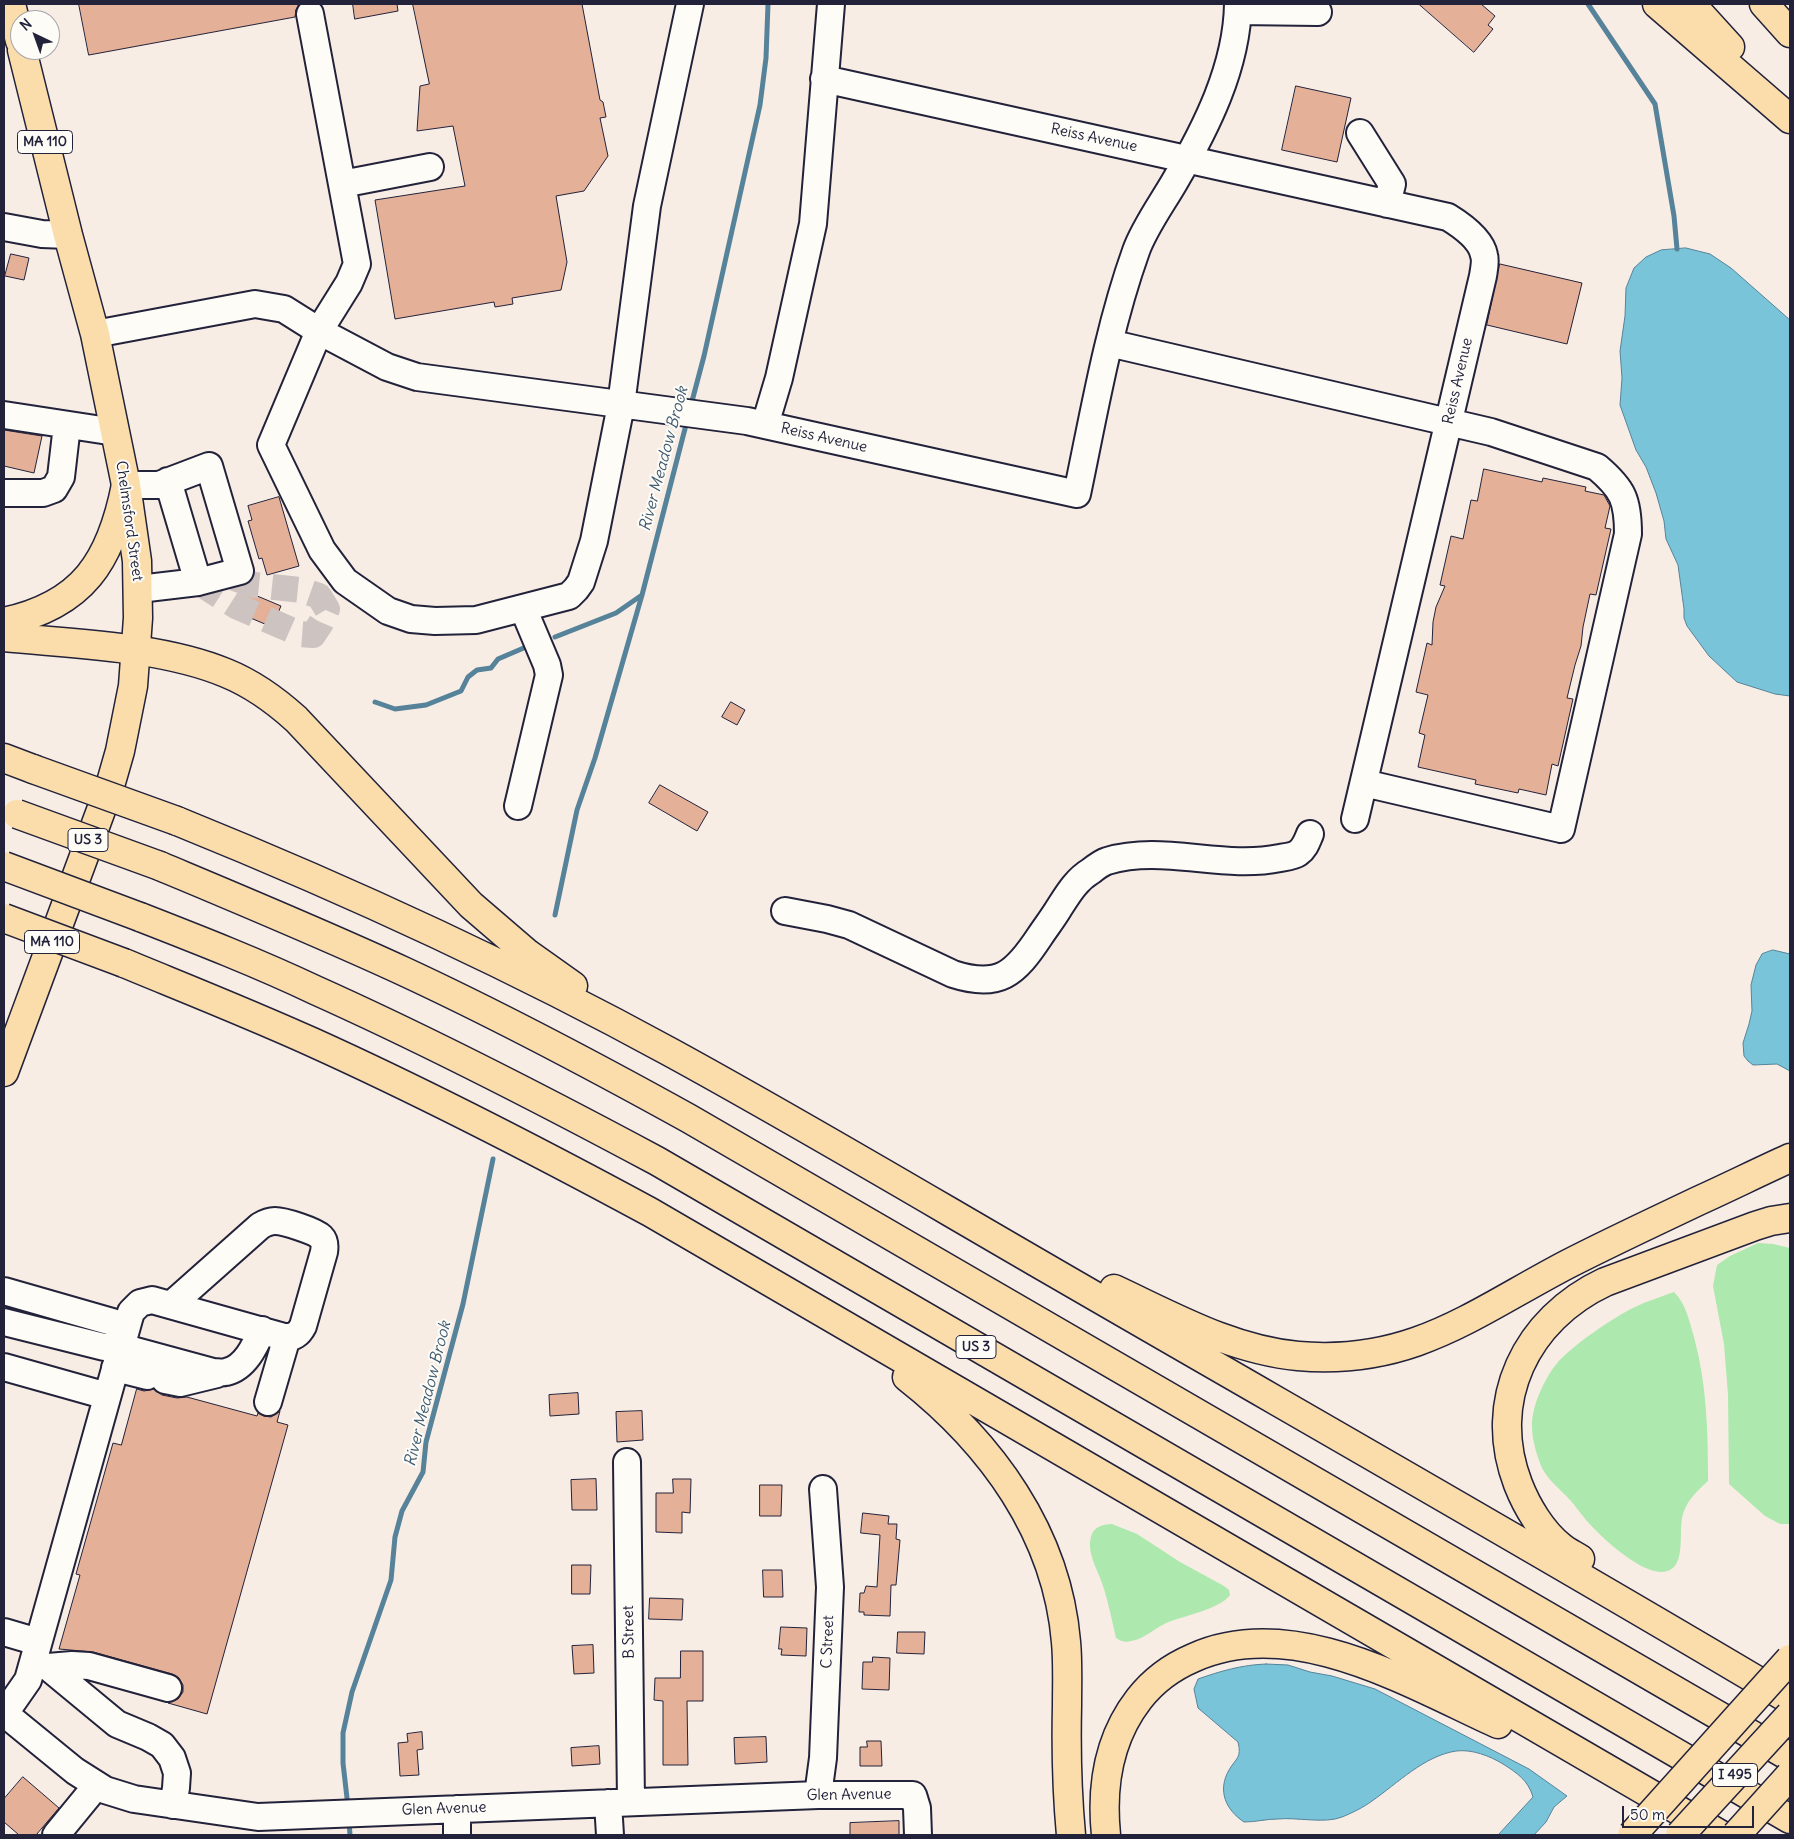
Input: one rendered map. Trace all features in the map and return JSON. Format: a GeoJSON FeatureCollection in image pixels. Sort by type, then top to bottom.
{"type":"FeatureCollection","features":[{"type":"Feature","properties":{"kind":"main road"},"geometry":{"type":"LineString","coordinates":[[1657,4],[1790,117]]}},
{"type":"Feature","properties":{"kind":"main road"},"geometry":{"type":"LineString","coordinates":[[1691,4],[1790,117]]}},
{"type":"Feature","properties":{"kind":"main road"},"geometry":{"type":"LineString","coordinates":[[1764,4],[1790,33]]}},
{"type":"Feature","properties":{"kind":"main road","name":"Chelmsford Street"},"geometry":{"type":"LineString","coordinates":[[5,1067],[110,786],[134,686],[139,589],[126,485],[95,334],[24,60]]}},
{"type":"Feature","properties":{"kind":"main road"},"geometry":{"type":"LineString","coordinates":[[4,622],[43,610],[60,601],[88,576],[108,547],[116,528],[126,485]]}},
{"type":"Feature","properties":{"kind":"main road"},"geometry":{"type":"LineString","coordinates":[[4,637],[137,650],[182,659],[220,670],[246,682],[281,705],[344,768],[450,884],[491,924],[549,969],[669,1052]]}},
{"type":"Feature","properties":{"kind":"main road"},"geometry":{"type":"LineString","coordinates":[[4,758],[177,822],[296,870],[412,922],[542,986],[669,1052],[1629,1604],[1790,1700]]}},
{"type":"Feature","properties":{"kind":"main road","name":"US 3"},"geometry":{"type":"LineString","coordinates":[[11,811],[160,866],[404,971],[512,1024],[633,1088],[1790,1757]]}},
{"type":"Feature","properties":{"kind":"main road","name":"US 3"},"geometry":{"type":"LineString","coordinates":[[4,866],[140,916],[265,968],[366,1013],[544,1101],[657,1162],[1790,1819]]}},
{"type":"Feature","properties":{"kind":"main road"},"geometry":{"type":"LineString","coordinates":[[4,918],[124,963],[312,1042],[480,1123],[650,1212],[1721,1835]]}},
{"type":"Feature","properties":{"kind":"main road"},"geometry":{"type":"LineString","coordinates":[[947,1211],[1210,1334],[1256,1348],[1298,1356],[1360,1355],[1402,1347],[1440,1333],[1478,1315],[1568,1264],[1790,1158]]}},
{"type":"Feature","properties":{"kind":"main road"},"geometry":{"type":"LineString","coordinates":[[1639,1229],[1736,1194],[1790,1177]]}},
{"type":"Feature","properties":{"kind":"main road"},"geometry":{"type":"LineString","coordinates":[[1629,1604],[1592,1566],[1560,1547],[1522,1496],[1510,1458],[1507,1438],[1508,1407],[1516,1372],[1534,1339],[1546,1325],[1559,1312],[1588,1290],[1755,1226],[1790,1218]]}},
{"type":"Feature","properties":{"kind":"main road"},"geometry":{"type":"LineString","coordinates":[[817,1310],[914,1382],[965,1431],[1002,1474],[1039,1536],[1054,1575],[1064,1620],[1067,1645],[1067,1780],[1071,1835]]}},
{"type":"Feature","properties":{"kind":"main road"},"geometry":{"type":"LineString","coordinates":[[1106,1835],[1104,1806],[1107,1772],[1116,1737],[1133,1707],[1156,1681],[1187,1660],[1205,1652],[1244,1643],[1293,1645],[1335,1654],[1367,1665],[1643,1789]]}},
{"type":"Feature","properties":{"kind":"main road"},"geometry":{"type":"LineString","coordinates":[[1632,1835],[1790,1660]]}},
{"type":"Feature","properties":{"kind":"main road","name":"I 495"},"geometry":{"type":"LineString","coordinates":[[1680,1835],[1790,1715]]}},
{"type":"Feature","properties":{"kind":"main road","name":"I 495"},"geometry":{"type":"LineString","coordinates":[[1736,1835],[1790,1775]]}},
{"type":"Feature","properties":{"kind":"main road"},"geometry":{"type":"LineString","coordinates":[[1785,1835],[1790,1830]]}},
{"type":"Feature","properties":{"kind":"street"},"geometry":{"type":"LineString","coordinates":[[316,9],[326,26],[315,44],[357,264],[349,283],[319,332],[271,445],[322,550],[345,581],[377,605],[400,616],[435,621],[476,620],[569,596],[580,582],[594,541],[621,405],[647,206],[690,4]]}},
{"type":"Feature","properties":{"kind":"street","name":"Reiss Avenue"},"geometry":{"type":"LineString","coordinates":[[831,4],[813,224],[779,378],[765,425],[1077,494],[1109,344],[1137,249],[1206,124],[1220,88],[1234,39],[1238,8]]}},
{"type":"Feature","properties":{"kind":"street"},"geometry":{"type":"LineString","coordinates":[[1238,8],[1318,12]]}},
{"type":"Feature","properties":{"kind":"street","name":"Reiss Avenue"},"geometry":{"type":"LineString","coordinates":[[824,79],[1448,217],[1480,244],[1485,256],[1483,276],[1355,819]]}},
{"type":"Feature","properties":{"kind":"street"},"geometry":{"type":"LineString","coordinates":[[1360,133],[1392,184],[1387,204]]}},
{"type":"Feature","properties":{"kind":"street"},"geometry":{"type":"LineString","coordinates":[[342,184],[430,167]]}},
{"type":"Feature","properties":{"kind":"street"},"geometry":{"type":"LineString","coordinates":[[4,227],[42,234],[68,234]]}},
{"type":"Feature","properties":{"kind":"street"},"geometry":{"type":"LineString","coordinates":[[95,334],[255,304],[284,309],[319,332],[386,367],[416,377],[765,425]]}},
{"type":"Feature","properties":{"kind":"street","name":"Reiss Avenue"},"geometry":{"type":"LineString","coordinates":[[1109,344],[1448,422]]}},
{"type":"Feature","properties":{"kind":"street"},"geometry":{"type":"LineString","coordinates":[[4,415],[115,432]]}},
{"type":"Feature","properties":{"kind":"street"},"geometry":{"type":"LineString","coordinates":[[1364,783],[1561,828],[1628,534],[1628,511],[1622,494],[1610,479],[1596,467],[1491,432],[1448,422]]}},
{"type":"Feature","properties":{"kind":"street"},"geometry":{"type":"LineString","coordinates":[[4,493],[43,493],[54,489],[60,477],[67,425]]}},
{"type":"Feature","properties":{"kind":"street"},"geometry":{"type":"LineString","coordinates":[[126,485],[159,485],[209,466],[240,571],[198,582],[139,589]]}},
{"type":"Feature","properties":{"kind":"street"},"geometry":{"type":"LineString","coordinates":[[168,481],[198,582]]}},
{"type":"Feature","properties":{"kind":"street"},"geometry":{"type":"LineString","coordinates":[[518,806],[549,674],[523,608]]}},
{"type":"Feature","properties":{"kind":"street"},"geometry":{"type":"LineString","coordinates":[[785,911],[849,925],[953,974],[970,980],[985,980],[1002,977],[1024,960],[1070,890],[1084,875],[1104,862],[1123,856],[1153,855],[1226,862],[1258,862],[1297,854],[1305,846],[1310,834]]}},
{"type":"Feature","properties":{"kind":"street"},"geometry":{"type":"LineString","coordinates":[[4,1713],[28,1680],[40,1657],[107,1396],[131,1312],[136,1305],[143,1301],[152,1300],[287,1337],[296,1335],[303,1326],[325,1246],[323,1240],[317,1234],[281,1222],[268,1222],[260,1226],[171,1305]]}},
{"type":"Feature","properties":{"kind":"street"},"geometry":{"type":"LineString","coordinates":[[4,1291],[121,1347],[214,1372],[225,1372]]}},
{"type":"Feature","properties":{"kind":"street"},"geometry":{"type":"LineString","coordinates":[[4,1322],[104,1347],[121,1347],[156,1378],[180,1383],[225,1372],[237,1366],[253,1349],[262,1330]]}},
{"type":"Feature","properties":{"kind":"street"},"geometry":{"type":"LineString","coordinates":[[268,1402],[287,1337]]}},
{"type":"Feature","properties":{"kind":"street"},"geometry":{"type":"LineString","coordinates":[[4,1367],[107,1396]]}},
{"type":"Feature","properties":{"kind":"street","name":"B Street"},"geometry":{"type":"LineString","coordinates":[[610,1835],[619,1802],[627,1462]]}},
{"type":"Feature","properties":{"kind":"street","name":"C Street"},"geometry":{"type":"LineString","coordinates":[[818,1795],[823,1758],[830,1587],[824,1489]]}},
{"type":"Feature","properties":{"kind":"street"},"geometry":{"type":"LineString","coordinates":[[4,1632],[40,1657],[117,1724],[156,1741],[167,1751],[172,1758],[177,1773],[173,1805]]}},
{"type":"Feature","properties":{"kind":"street"},"geometry":{"type":"LineString","coordinates":[[40,1657],[83,1665],[168,1688]]}},
{"type":"Feature","properties":{"kind":"street","name":"Glen Avenue"},"geometry":{"type":"LineString","coordinates":[[4,1713],[75,1771],[97,1785],[117,1794],[134,1799],[258,1816],[277,1826],[349,1813],[818,1795],[913,1795],[917,1808],[918,1835]]}},
{"type":"Feature","properties":{"kind":"street"},"geometry":{"type":"LineString","coordinates":[[56,1835],[97,1785]]}},
{"type":"Feature","properties":{"kind":"street"},"geometry":{"type":"LineString","coordinates":[[457,1809],[457,1835]]}},
{"type":"Feature","properties":{"kind":"green space"},"geometry":{"type":"Polygon","coordinates":[[[1758,1243],[1790,1248],[1790,1524],[1780,1524],[1765,1516],[1729,1484],[1728,1395],[1724,1344],[1713,1286],[1717,1265],[1730,1256],[1758,1243]]]}},
{"type":"Feature","properties":{"kind":"green space"},"geometry":{"type":"Polygon","coordinates":[[[1674,1292],[1689,1318],[1702,1373],[1707,1427],[1708,1481],[1693,1496],[1683,1514],[1680,1553],[1675,1566],[1670,1570],[1660,1572],[1637,1563],[1612,1546],[1592,1527],[1547,1476],[1535,1448],[1532,1419],[1536,1402],[1544,1384],[1553,1368],[1565,1355],[1605,1324],[1644,1303],[1674,1292]]]}},
{"type":"Feature","properties":{"kind":"green space"},"geometry":{"type":"Polygon","coordinates":[[[1112,1524],[1137,1534],[1180,1562],[1224,1586],[1229,1590],[1230,1595],[1218,1604],[1201,1612],[1166,1623],[1136,1640],[1125,1642],[1116,1638],[1106,1595],[1090,1550],[1092,1534],[1096,1528],[1112,1524]]]}},
{"type":"Feature","properties":{"kind":"water"},"geometry":{"type":"Polygon","coordinates":[[[1686,248],[1710,254],[1731,268],[1790,320],[1790,696],[1775,694],[1737,682],[1709,656],[1687,626],[1684,618],[1678,565],[1666,539],[1664,521],[1656,493],[1646,467],[1636,450],[1620,405],[1622,378],[1620,351],[1625,316],[1626,288],[1634,268],[1646,257],[1661,250],[1686,248]]]}},
{"type":"Feature","properties":{"kind":"water"},"geometry":{"type":"Polygon","coordinates":[[[1773,950],[1790,954],[1790,1071],[1777,1064],[1753,1065],[1744,1056],[1743,1043],[1752,1011],[1751,985],[1756,965],[1762,954],[1773,950]]]}},
{"type":"Feature","properties":{"kind":"water"},"geometry":{"type":"Polygon","coordinates":[[[1266,1664],[1288,1665],[1375,1689],[1529,1769],[1567,1796],[1554,1807],[1546,1822],[1534,1835],[1498,1835],[1533,1797],[1531,1791],[1521,1778],[1498,1761],[1474,1752],[1456,1751],[1433,1758],[1422,1764],[1369,1803],[1342,1817],[1327,1820],[1269,1819],[1244,1822],[1232,1812],[1224,1793],[1225,1778],[1239,1755],[1238,1742],[1198,1708],[1194,1689],[1198,1679],[1215,1673],[1266,1664]]]}},
{"type":"Feature","properties":{"kind":"building"},"geometry":{"type":"Polygon","coordinates":[[[79,4],[299,4],[295,17],[89,55],[79,4]]]}},
{"type":"Feature","properties":{"kind":"building"},"geometry":{"type":"Polygon","coordinates":[[[353,4],[397,4],[398,11],[355,19],[353,4]]]}},
{"type":"Feature","properties":{"kind":"building"},"geometry":{"type":"Polygon","coordinates":[[[413,4],[582,4],[600,100],[603,102],[606,117],[600,118],[608,156],[584,191],[556,196],[567,262],[561,290],[512,298],[513,304],[495,307],[494,302],[395,319],[375,200],[465,186],[453,126],[417,131],[420,86],[429,84],[413,4]]]}},
{"type":"Feature","properties":{"kind":"building"},"geometry":{"type":"Polygon","coordinates":[[[1419,4],[1481,4],[1495,16],[1488,25],[1493,29],[1474,52],[1419,4]]]}},
{"type":"Feature","properties":{"kind":"building"},"geometry":{"type":"Polygon","coordinates":[[[1296,86],[1351,98],[1337,162],[1282,150],[1296,86]]]}},
{"type":"Feature","properties":{"kind":"building"},"geometry":{"type":"Polygon","coordinates":[[[11,254],[29,258],[24,280],[5,276],[11,254]]]}},
{"type":"Feature","properties":{"kind":"building"},"geometry":{"type":"Polygon","coordinates":[[[1500,264],[1582,283],[1567,344],[1487,325],[1500,264]]]}},
{"type":"Feature","properties":{"kind":"building"},"geometry":{"type":"Polygon","coordinates":[[[4,430],[42,436],[34,473],[4,466],[4,430]]]}},
{"type":"Feature","properties":{"kind":"building"},"geometry":{"type":"Polygon","coordinates":[[[1484,469],[1542,482],[1543,478],[1586,487],[1585,491],[1604,495],[1610,506],[1605,528],[1611,529],[1596,595],[1590,594],[1581,646],[1567,698],[1573,699],[1558,766],[1552,764],[1546,795],[1519,789],[1518,793],[1475,784],[1476,780],[1418,767],[1425,735],[1419,733],[1428,695],[1416,692],[1427,643],[1432,645],[1433,622],[1436,607],[1445,586],[1440,585],[1451,536],[1463,539],[1471,500],[1477,501],[1484,469]]]}},
{"type":"Feature","properties":{"kind":"building"},"geometry":{"type":"Polygon","coordinates":[[[279,497],[299,566],[267,575],[262,558],[259,559],[248,521],[252,520],[248,506],[279,497]]]}},
{"type":"Feature","properties":{"kind":"building"},"geometry":{"type":"Polygon","coordinates":[[[243,590],[281,606],[272,627],[234,611],[243,590]]]}},
{"type":"Feature","properties":{"kind":"building"},"geometry":{"type":"Polygon","coordinates":[[[731,702],[745,710],[737,725],[722,717],[731,702]]]}},
{"type":"Feature","properties":{"kind":"building"},"geometry":{"type":"Polygon","coordinates":[[[660,785],[708,812],[697,831],[649,803],[660,785]]]}},
{"type":"Feature","properties":{"kind":"building"},"geometry":{"type":"Polygon","coordinates":[[[137,1389],[144,1391],[154,1389],[162,1395],[177,1398],[187,1397],[257,1416],[258,1413],[271,1417],[280,1411],[277,1422],[288,1425],[207,1714],[168,1703],[178,1699],[183,1692],[183,1685],[179,1678],[172,1674],[93,1652],[59,1649],[80,1575],[76,1574],[113,1443],[121,1445],[137,1389]]]}},
{"type":"Feature","properties":{"kind":"building"},"geometry":{"type":"Polygon","coordinates":[[[578,1393],[579,1414],[550,1416],[549,1395],[578,1393]]]}},
{"type":"Feature","properties":{"kind":"building"},"geometry":{"type":"Polygon","coordinates":[[[642,1411],[643,1440],[617,1442],[616,1412],[642,1411]]]}},
{"type":"Feature","properties":{"kind":"building"},"geometry":{"type":"Polygon","coordinates":[[[596,1479],[597,1510],[572,1510],[571,1480],[596,1479]]]}},
{"type":"Feature","properties":{"kind":"building"},"geometry":{"type":"Polygon","coordinates":[[[673,1479],[691,1479],[690,1513],[682,1512],[682,1533],[656,1532],[656,1493],[673,1493],[673,1479]]]}},
{"type":"Feature","properties":{"kind":"building"},"geometry":{"type":"Polygon","coordinates":[[[760,1485],[782,1485],[781,1516],[760,1516],[760,1485]]]}},
{"type":"Feature","properties":{"kind":"building"},"geometry":{"type":"Polygon","coordinates":[[[863,1513],[889,1516],[888,1524],[897,1524],[896,1539],[900,1540],[896,1585],[891,1585],[890,1616],[864,1615],[864,1612],[859,1612],[860,1593],[864,1593],[866,1586],[877,1587],[880,1535],[861,1533],[863,1513]]]}},
{"type":"Feature","properties":{"kind":"building"},"geometry":{"type":"Polygon","coordinates":[[[572,1565],[591,1565],[590,1594],[572,1594],[572,1565]]]}},
{"type":"Feature","properties":{"kind":"building"},"geometry":{"type":"Polygon","coordinates":[[[763,1570],[782,1570],[783,1597],[764,1597],[763,1570]]]}},
{"type":"Feature","properties":{"kind":"building"},"geometry":{"type":"Polygon","coordinates":[[[650,1598],[683,1599],[682,1620],[649,1619],[650,1598]]]}},
{"type":"Feature","properties":{"kind":"building"},"geometry":{"type":"Polygon","coordinates":[[[781,1627],[807,1628],[806,1656],[781,1655],[782,1649],[779,1649],[781,1627]]]}},
{"type":"Feature","properties":{"kind":"building"},"geometry":{"type":"Polygon","coordinates":[[[898,1632],[925,1632],[924,1654],[897,1653],[898,1632]]]}},
{"type":"Feature","properties":{"kind":"building"},"geometry":{"type":"Polygon","coordinates":[[[593,1645],[594,1673],[574,1674],[572,1646],[593,1645]]]}},
{"type":"Feature","properties":{"kind":"building"},"geometry":{"type":"Polygon","coordinates":[[[681,1651],[703,1651],[703,1701],[687,1701],[688,1765],[663,1765],[663,1701],[654,1700],[655,1678],[680,1678],[681,1651]]]}},
{"type":"Feature","properties":{"kind":"building"},"geometry":{"type":"Polygon","coordinates":[[[873,1657],[890,1658],[889,1690],[862,1689],[863,1662],[872,1662],[873,1657]]]}},
{"type":"Feature","properties":{"kind":"building"},"geometry":{"type":"Polygon","coordinates":[[[422,1732],[423,1749],[417,1750],[419,1775],[400,1776],[398,1743],[408,1742],[407,1734],[422,1732]]]}},
{"type":"Feature","properties":{"kind":"building"},"geometry":{"type":"Polygon","coordinates":[[[766,1737],[767,1762],[735,1764],[734,1738],[766,1737]]]}},
{"type":"Feature","properties":{"kind":"building"},"geometry":{"type":"Polygon","coordinates":[[[867,1741],[881,1741],[882,1766],[860,1766],[860,1747],[867,1747],[867,1741]]]}},
{"type":"Feature","properties":{"kind":"building"},"geometry":{"type":"Polygon","coordinates":[[[599,1746],[600,1764],[572,1766],[571,1748],[599,1746]]]}},
{"type":"Feature","properties":{"kind":"building"},"geometry":{"type":"Polygon","coordinates":[[[23,1777],[59,1808],[36,1835],[19,1835],[4,1822],[4,1799],[23,1777]]]}},
{"type":"Feature","properties":{"kind":"building"},"geometry":{"type":"Polygon","coordinates":[[[899,1821],[899,1835],[850,1835],[850,1823],[899,1821]]]}},
{"type":"Feature","properties":{"kind":"waterway","name":"River Meadow Brook"},"geometry":{"type":"LineString","coordinates":[[691,405],[704,356],[760,105],[766,58],[768,4]]}},
{"type":"Feature","properties":{"kind":"waterway"},"geometry":{"type":"LineString","coordinates":[[1588,4],[1655,104],[1674,216],[1677,249]]}},
{"type":"Feature","properties":{"kind":"waterway","name":"River Meadow Brook"},"geometry":{"type":"LineString","coordinates":[[555,915],[577,810],[595,758],[642,595],[687,421]]}},
{"type":"Feature","properties":{"kind":"waterway"},"geometry":{"type":"LineString","coordinates":[[555,637],[616,613],[642,595]]}},
{"type":"Feature","properties":{"kind":"waterway"},"geometry":{"type":"LineString","coordinates":[[375,702],[395,709],[426,705],[461,691],[468,677],[477,670],[491,668],[498,659],[526,647]]}},
{"type":"Feature","properties":{"kind":"waterway","name":"River Meadow Brook"},"geometry":{"type":"LineString","coordinates":[[348,1807],[343,1763],[343,1733],[352,1692],[391,1580],[395,1537],[402,1511],[423,1472],[426,1442],[463,1304],[493,1159]]}},
{"type":"Feature","properties":{"kind":"waterway","name":"River Meadow Brook"},"geometry":{"type":"LineString","coordinates":[[349,1821],[350,1835]]}},
{"type":"Feature","properties":{"kind":"tunnel"},"geometry":{"type":"LineString","coordinates":[[198,582],[236,606],[300,634],[313,635],[327,609],[319,596],[302,590],[254,585],[226,575]]}}]}
